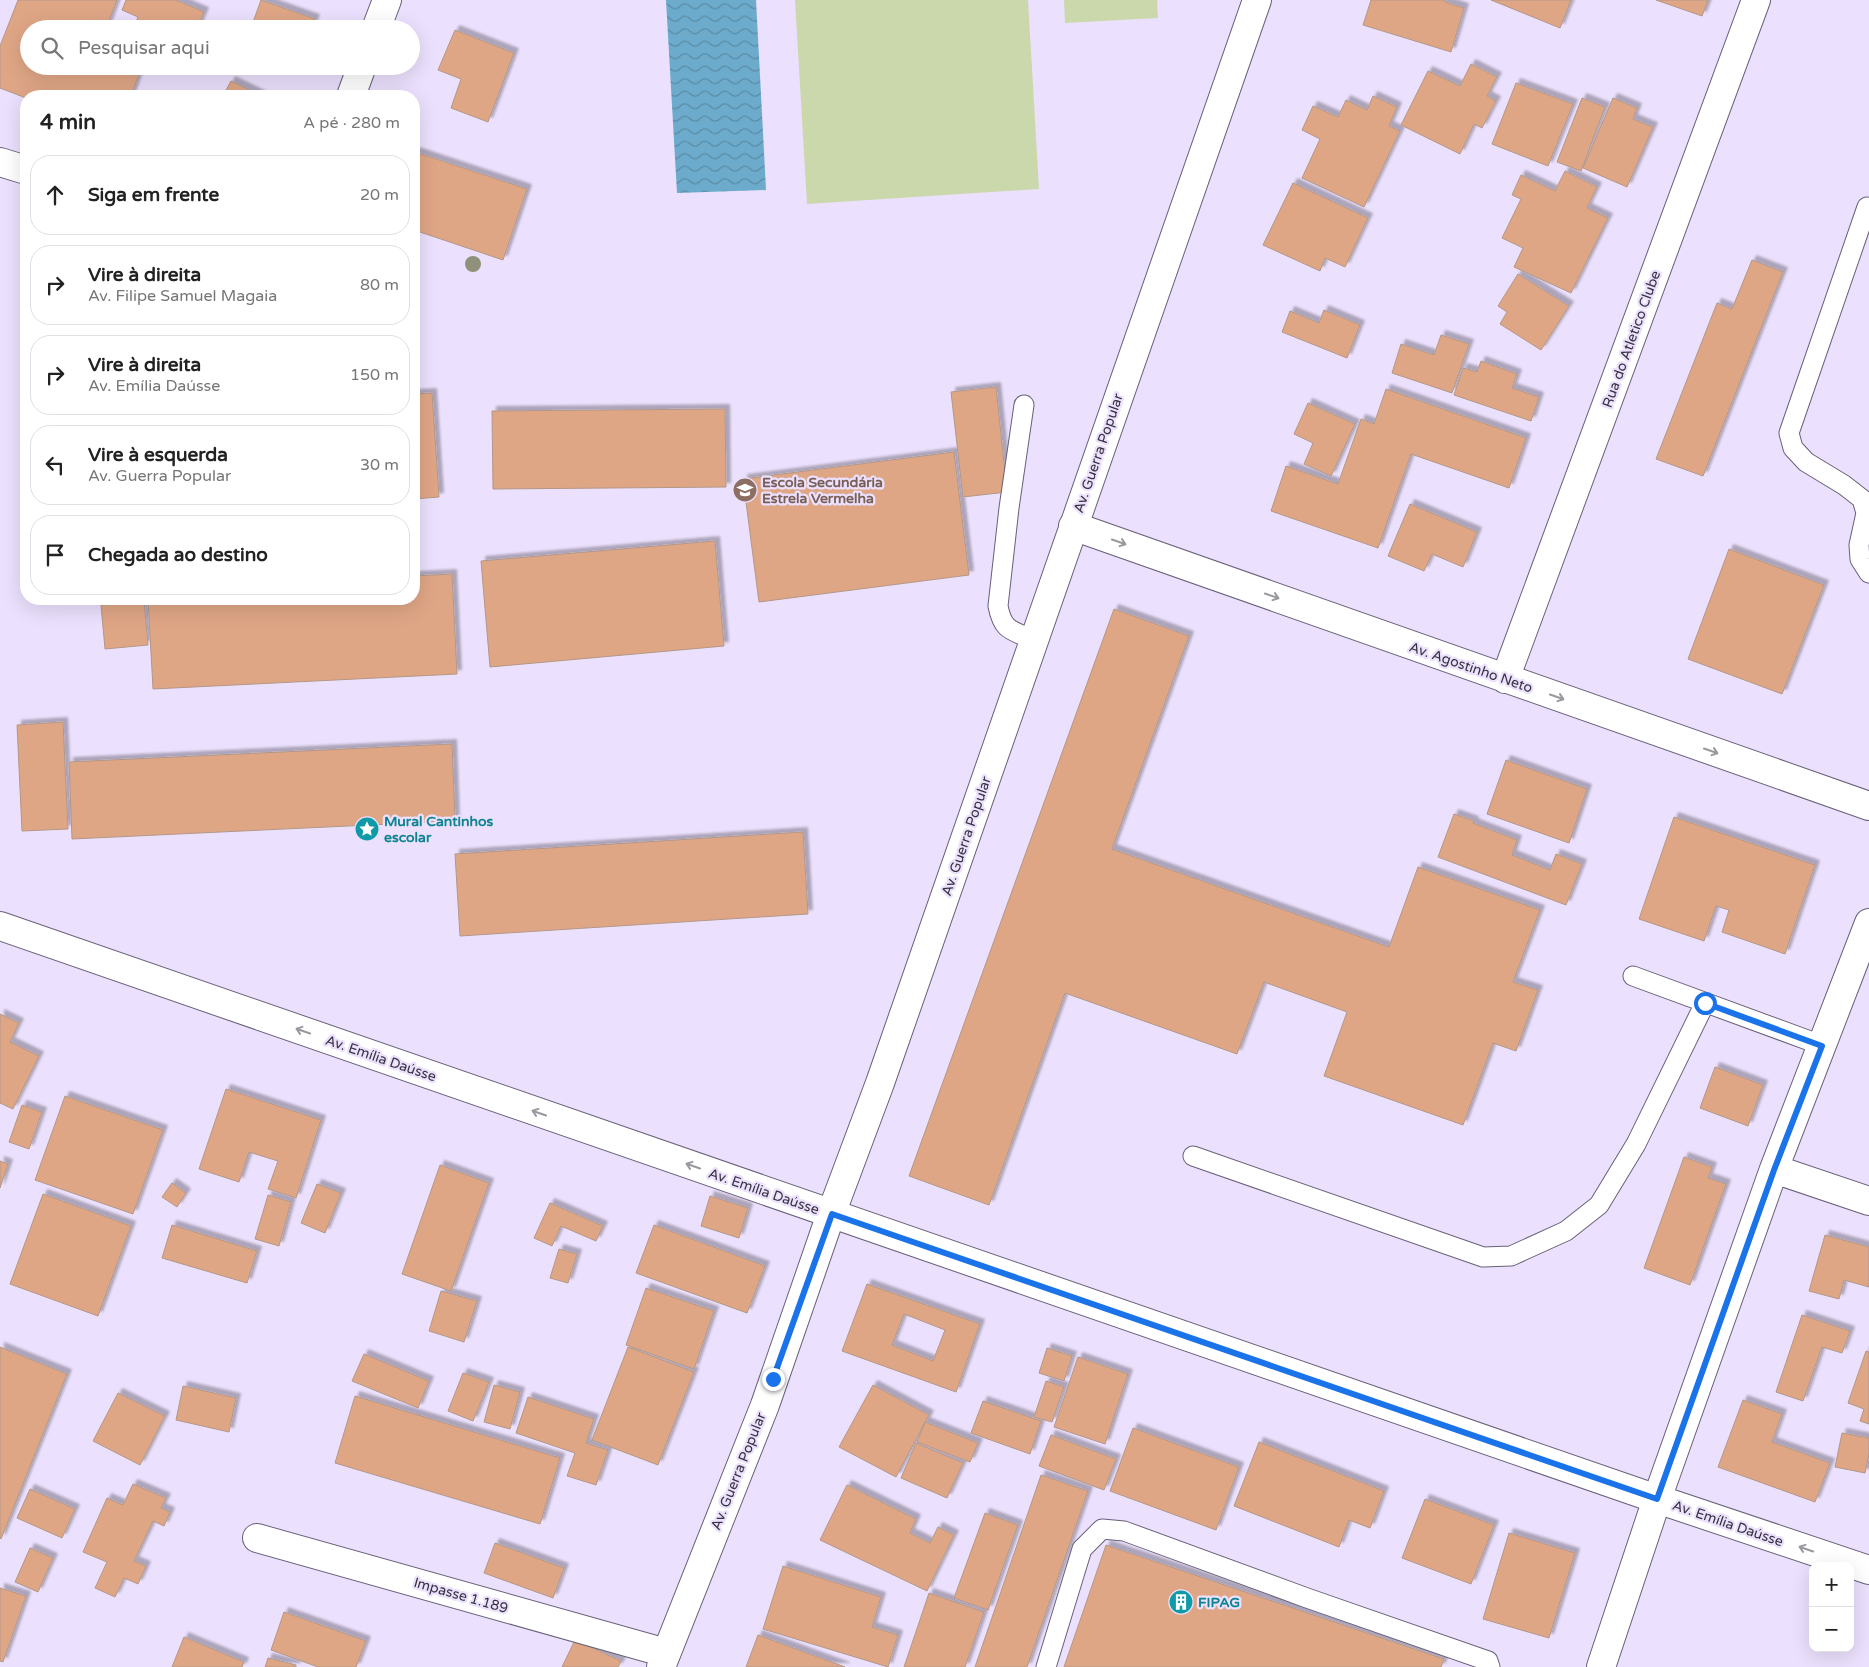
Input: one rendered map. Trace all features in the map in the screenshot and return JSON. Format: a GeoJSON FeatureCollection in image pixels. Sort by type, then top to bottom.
{"type":"FeatureCollection","features":[{"type":"Feature","properties":{"kind":"street"},"geometry":{"type":"LineString","coordinates":[[379,20],[386,0]]}},
{"type":"Feature","properties":{"kind":"street","name":"Av. Guerra Popular"},"geometry":{"type":"LineString","coordinates":[[663,1660],[765,1405],[880,1083],[1257,0]]}},
{"type":"Feature","properties":{"kind":"street","name":"Rua do Atletico Clube"},"geometry":{"type":"LineString","coordinates":[[1506,679],[1756,0]]}},
{"type":"Feature","properties":{"kind":"street"},"geometry":{"type":"LineString","coordinates":[[353,90],[359,75]]}},
{"type":"Feature","properties":{"kind":"street"},"geometry":{"type":"LineString","coordinates":[[0,162],[20,168]]}},
{"type":"Feature","properties":{"kind":"street","name":"Av. Agostinho Neto"},"geometry":{"type":"LineString","coordinates":[[1073,526],[1869,806]]}},
{"type":"Feature","properties":{"kind":"street"},"geometry":{"type":"LineString","coordinates":[[1604,1666],[1657,1499],[1774,1170],[1869,923]]}},
{"type":"Feature","properties":{"kind":"street","name":"Av. Emília Daússe"},"geometry":{"type":"LineString","coordinates":[[0,926],[1657,1499],[1869,1570]]}},
{"type":"Feature","properties":{"kind":"street"},"geometry":{"type":"LineString","coordinates":[[1774,1170],[1869,1201]]}},
{"type":"Feature","properties":{"kind":"street","name":"Impasse 1.189"},"geometry":{"type":"LineString","coordinates":[[257,1538],[663,1660]]}},
{"type":"Feature","properties":{"kind":"lane"},"geometry":{"type":"LineString","coordinates":[[1867,207],[1789,433],[1793,448],[1806,462],[1844,485],[1862,499],[1866,513],[1859,545],[1860,559],[1869,573]]}},
{"type":"Feature","properties":{"kind":"lane"},"geometry":{"type":"LineString","coordinates":[[1024,405],[1008,508],[998,606],[1001,618],[1007,628],[1034,640]]}},
{"type":"Feature","properties":{"kind":"lane"},"geometry":{"type":"LineString","coordinates":[[1633,976],[1822,1046]]}},
{"type":"Feature","properties":{"kind":"lane"},"geometry":{"type":"LineString","coordinates":[[1192,1156],[1483,1257],[1511,1256],[1566,1230],[1599,1205],[1636,1144],[1705,1003]]}},
{"type":"Feature","properties":{"kind":"lane"},"geometry":{"type":"LineString","coordinates":[[1046,1667],[1082,1549],[1102,1529],[1124,1531],[1307,1598],[1488,1661],[1490,1667]]}},
{"type":"Feature","properties":{"kind":"green space"},"geometry":{"type":"Polygon","coordinates":[[[795,0],[1028,0],[1039,189],[807,204],[795,0]]]}},
{"type":"Feature","properties":{"kind":"green space"},"geometry":{"type":"Polygon","coordinates":[[[1064,0],[1157,0],[1158,18],[1065,23],[1064,0]]]}},
{"type":"Feature","properties":{"kind":"water"},"geometry":{"type":"Polygon","coordinates":[[[666,0],[756,0],[766,190],[677,193],[666,0]]]}},
{"type":"Feature","properties":{"kind":"building"},"geometry":{"type":"Polygon","coordinates":[[[18,0],[117,0],[109,20],[20,20],[20,75],[139,75],[133,90],[20,90],[20,96],[0,88],[0,46],[18,0]]]}},
{"type":"Feature","properties":{"kind":"building"},"geometry":{"type":"Polygon","coordinates":[[[126,0],[176,0],[204,12],[201,20],[137,20],[138,17],[122,10],[126,0]]]}},
{"type":"Feature","properties":{"kind":"building"},"geometry":{"type":"Polygon","coordinates":[[[261,0],[315,19],[315,20],[254,20],[261,0]]]}},
{"type":"Feature","properties":{"kind":"building"},"geometry":{"type":"Polygon","coordinates":[[[1371,0],[1446,0],[1445,2],[1464,8],[1451,52],[1363,25],[1371,0]]]}},
{"type":"Feature","properties":{"kind":"building"},"geometry":{"type":"Polygon","coordinates":[[[1491,0],[1571,0],[1560,28],[1491,0]]]}},
{"type":"Feature","properties":{"kind":"building"},"geometry":{"type":"Polygon","coordinates":[[[1656,0],[1708,0],[1702,16],[1656,0]]]}},
{"type":"Feature","properties":{"kind":"building"},"geometry":{"type":"Polygon","coordinates":[[[455,30],[514,53],[488,122],[451,108],[461,79],[438,70],[455,30]]]}},
{"type":"Feature","properties":{"kind":"building"},"geometry":{"type":"Polygon","coordinates":[[[1471,64],[1497,77],[1487,96],[1496,101],[1482,128],[1474,124],[1460,154],[1401,125],[1428,71],[1460,86],[1471,64]]]}},
{"type":"Feature","properties":{"kind":"building"},"geometry":{"type":"Polygon","coordinates":[[[231,81],[250,90],[226,90],[231,81]]]}},
{"type":"Feature","properties":{"kind":"building"},"geometry":{"type":"Polygon","coordinates":[[[1516,83],[1573,104],[1548,166],[1492,144],[1516,83]]]}},
{"type":"Feature","properties":{"kind":"building"},"geometry":{"type":"Polygon","coordinates":[[[1373,96],[1397,107],[1389,126],[1400,131],[1364,207],[1302,178],[1320,139],[1302,130],[1313,106],[1338,117],[1346,100],[1367,110],[1373,96]]]}},
{"type":"Feature","properties":{"kind":"building"},"geometry":{"type":"Polygon","coordinates":[[[1582,98],[1605,107],[1581,171],[1557,162],[1582,98]]]}},
{"type":"Feature","properties":{"kind":"building"},"geometry":{"type":"Polygon","coordinates":[[[1613,98],[1637,108],[1633,119],[1653,127],[1627,187],[1583,168],[1613,98]]]}},
{"type":"Feature","properties":{"kind":"building"},"geometry":{"type":"Polygon","coordinates":[[[420,154],[527,189],[503,260],[420,232],[420,154]]]}},
{"type":"Feature","properties":{"kind":"building"},"geometry":{"type":"Polygon","coordinates":[[[1565,171],[1597,187],[1587,208],[1608,218],[1571,293],[1514,267],[1523,248],[1502,238],[1521,199],[1512,195],[1521,175],[1555,191],[1565,171]]]}},
{"type":"Feature","properties":{"kind":"building"},"geometry":{"type":"Polygon","coordinates":[[[1293,183],[1368,218],[1345,267],[1325,258],[1320,271],[1263,245],[1293,183]]]}},
{"type":"Feature","properties":{"kind":"building"},"geometry":{"type":"Polygon","coordinates":[[[1752,260],[1783,272],[1703,476],[1656,459],[1717,303],[1732,309],[1752,260]]]}},
{"type":"Feature","properties":{"kind":"building"},"geometry":{"type":"Polygon","coordinates":[[[1518,274],[1569,306],[1541,350],[1500,324],[1507,312],[1498,306],[1518,274]]]}},
{"type":"Feature","properties":{"kind":"building"},"geometry":{"type":"Polygon","coordinates":[[[1324,310],[1360,325],[1347,358],[1282,332],[1290,311],[1319,323],[1324,310]]]}},
{"type":"Feature","properties":{"kind":"building"},"geometry":{"type":"Polygon","coordinates":[[[1441,335],[1469,344],[1452,393],[1392,373],[1401,344],[1434,355],[1441,335]]]}},
{"type":"Feature","properties":{"kind":"building"},"geometry":{"type":"Polygon","coordinates":[[[1481,361],[1517,374],[1512,388],[1539,397],[1531,421],[1454,395],[1463,368],[1477,372],[1481,361]]]}},
{"type":"Feature","properties":{"kind":"building"},"geometry":{"type":"Polygon","coordinates":[[[996,387],[1007,492],[963,497],[951,392],[996,387]]]}},
{"type":"Feature","properties":{"kind":"building"},"geometry":{"type":"Polygon","coordinates":[[[1386,389],[1526,438],[1509,488],[1411,454],[1378,548],[1271,511],[1286,466],[1338,484],[1361,419],[1374,424],[1386,389]]]}},
{"type":"Feature","properties":{"kind":"building"},"geometry":{"type":"Polygon","coordinates":[[[432,393],[439,497],[420,499],[420,394],[432,393]]]}},
{"type":"Feature","properties":{"kind":"building"},"geometry":{"type":"Polygon","coordinates":[[[1308,403],[1355,424],[1331,476],[1304,464],[1313,443],[1294,434],[1308,403]]]}},
{"type":"Feature","properties":{"kind":"building"},"geometry":{"type":"Polygon","coordinates":[[[725,409],[726,487],[493,489],[492,411],[725,409]]]}},
{"type":"Feature","properties":{"kind":"building"},"geometry":{"type":"Polygon","coordinates":[[[954,452],[969,575],[759,602],[743,479],[954,452]]]}},
{"type":"Feature","properties":{"kind":"building"},"geometry":{"type":"Polygon","coordinates":[[[1410,504],[1477,532],[1463,567],[1432,554],[1424,571],[1388,556],[1410,504]]]}},
{"type":"Feature","properties":{"kind":"building"},"geometry":{"type":"Polygon","coordinates":[[[715,541],[724,646],[490,667],[481,561],[715,541]]]}},
{"type":"Feature","properties":{"kind":"building"},"geometry":{"type":"Polygon","coordinates":[[[1729,549],[1824,585],[1782,694],[1688,659],[1729,549]]]}},
{"type":"Feature","properties":{"kind":"building"},"geometry":{"type":"Polygon","coordinates":[[[452,574],[457,674],[153,689],[148,605],[420,605],[420,576],[452,574]]]}},
{"type":"Feature","properties":{"kind":"building"},"geometry":{"type":"Polygon","coordinates":[[[101,605],[144,605],[148,645],[105,649],[101,605]]]}},
{"type":"Feature","properties":{"kind":"building"},"geometry":{"type":"Polygon","coordinates":[[[1114,609],[1189,636],[1112,849],[1389,947],[1418,867],[1540,910],[1513,982],[1538,990],[1516,1051],[1493,1043],[1463,1125],[1324,1076],[1347,1012],[1264,982],[1237,1054],[1065,993],[989,1205],[909,1176],[1114,609]]]}},
{"type":"Feature","properties":{"kind":"building"},"geometry":{"type":"Polygon","coordinates":[[[63,722],[68,829],[22,831],[17,725],[63,722]]]}},
{"type":"Feature","properties":{"kind":"building"},"geometry":{"type":"Polygon","coordinates":[[[452,744],[455,821],[72,839],[69,762],[452,744]]]}},
{"type":"Feature","properties":{"kind":"building"},"geometry":{"type":"Polygon","coordinates":[[[1506,760],[1587,789],[1569,843],[1487,814],[1506,760]]]}},
{"type":"Feature","properties":{"kind":"building"},"geometry":{"type":"Polygon","coordinates":[[[1454,814],[1517,840],[1512,855],[1550,870],[1556,854],[1582,864],[1566,905],[1438,857],[1454,814]]]}},
{"type":"Feature","properties":{"kind":"building"},"geometry":{"type":"Polygon","coordinates":[[[1674,817],[1815,865],[1785,954],[1722,932],[1729,910],[1716,906],[1704,941],[1639,919],[1674,817]]]}},
{"type":"Feature","properties":{"kind":"building"},"geometry":{"type":"Polygon","coordinates":[[[803,832],[808,914],[460,936],[455,854],[803,832]]]}},
{"type":"Feature","properties":{"kind":"building"},"geometry":{"type":"Polygon","coordinates":[[[0,1014],[19,1023],[10,1042],[39,1056],[13,1109],[0,1103],[0,1014]]]}},
{"type":"Feature","properties":{"kind":"building"},"geometry":{"type":"Polygon","coordinates":[[[1715,1067],[1763,1085],[1748,1126],[1700,1108],[1715,1067]]]}},
{"type":"Feature","properties":{"kind":"building"},"geometry":{"type":"Polygon","coordinates":[[[226,1089],[321,1120],[296,1198],[268,1189],[278,1161],[249,1152],[239,1182],[199,1169],[226,1089]]]}},
{"type":"Feature","properties":{"kind":"building"},"geometry":{"type":"Polygon","coordinates":[[[65,1096],[163,1130],[133,1214],[35,1180],[65,1096]]]}},
{"type":"Feature","properties":{"kind":"building"},"geometry":{"type":"Polygon","coordinates":[[[22,1105],[42,1112],[29,1149],[9,1142],[22,1105]]]}},
{"type":"Feature","properties":{"kind":"building"},"geometry":{"type":"Polygon","coordinates":[[[1684,1157],[1712,1167],[1708,1178],[1726,1184],[1690,1285],[1644,1268],[1684,1157]]]}},
{"type":"Feature","properties":{"kind":"building"},"geometry":{"type":"Polygon","coordinates":[[[0,1161],[8,1164],[0,1188],[0,1161]]]}},
{"type":"Feature","properties":{"kind":"building"},"geometry":{"type":"Polygon","coordinates":[[[440,1165],[489,1183],[451,1291],[402,1274],[440,1165]]]}},
{"type":"Feature","properties":{"kind":"building"},"geometry":{"type":"Polygon","coordinates":[[[172,1183],[186,1193],[177,1207],[162,1197],[172,1183]]]}},
{"type":"Feature","properties":{"kind":"building"},"geometry":{"type":"Polygon","coordinates":[[[317,1184],[341,1193],[325,1233],[301,1223],[317,1184]]]}},
{"type":"Feature","properties":{"kind":"building"},"geometry":{"type":"Polygon","coordinates":[[[43,1194],[131,1226],[98,1316],[10,1284],[43,1194]]]}},
{"type":"Feature","properties":{"kind":"building"},"geometry":{"type":"Polygon","coordinates":[[[268,1195],[291,1202],[279,1246],[255,1239],[268,1195]]]}},
{"type":"Feature","properties":{"kind":"building"},"geometry":{"type":"Polygon","coordinates":[[[710,1196],[748,1208],[739,1238],[701,1226],[710,1196]]]}},
{"type":"Feature","properties":{"kind":"building"},"geometry":{"type":"Polygon","coordinates":[[[550,1203],[603,1226],[596,1241],[561,1226],[552,1246],[534,1238],[550,1203]]]}},
{"type":"Feature","properties":{"kind":"building"},"geometry":{"type":"Polygon","coordinates":[[[172,1225],[257,1251],[247,1283],[162,1258],[172,1225]]]}},
{"type":"Feature","properties":{"kind":"building"},"geometry":{"type":"Polygon","coordinates":[[[654,1225],[765,1266],[747,1313],[636,1273],[654,1225]]]}},
{"type":"Feature","properties":{"kind":"building"},"geometry":{"type":"Polygon","coordinates":[[[1825,1235],[1869,1247],[1869,1287],[1844,1280],[1839,1299],[1809,1291],[1825,1235]]]}},
{"type":"Feature","properties":{"kind":"building"},"geometry":{"type":"Polygon","coordinates":[[[559,1249],[577,1254],[568,1283],[550,1278],[559,1249]]]}},
{"type":"Feature","properties":{"kind":"building"},"geometry":{"type":"Polygon","coordinates":[[[867,1284],[980,1324],[956,1392],[842,1351],[867,1284]],[[904,1314],[892,1345],[933,1361],[945,1330],[904,1314]]]}},
{"type":"Feature","properties":{"kind":"building"},"geometry":{"type":"Polygon","coordinates":[[[646,1288],[714,1311],[694,1369],[626,1345],[646,1288]]]}},
{"type":"Feature","properties":{"kind":"building"},"geometry":{"type":"Polygon","coordinates":[[[441,1291],[477,1301],[464,1342],[429,1331],[441,1291]]]}},
{"type":"Feature","properties":{"kind":"building"},"geometry":{"type":"Polygon","coordinates":[[[1802,1315],[1850,1331],[1842,1353],[1822,1347],[1803,1401],[1776,1392],[1802,1315]]]}},
{"type":"Feature","properties":{"kind":"building"},"geometry":{"type":"Polygon","coordinates":[[[0,1347],[67,1374],[1,1539],[0,1538],[0,1347]]]}},
{"type":"Feature","properties":{"kind":"building"},"geometry":{"type":"Polygon","coordinates":[[[628,1347],[694,1372],[658,1465],[592,1440],[628,1347]]]}},
{"type":"Feature","properties":{"kind":"building"},"geometry":{"type":"Polygon","coordinates":[[[1047,1348],[1072,1356],[1064,1381],[1039,1373],[1047,1348]]]}},
{"type":"Feature","properties":{"kind":"building"},"geometry":{"type":"Polygon","coordinates":[[[1866,1351],[1869,1352],[1869,1424],[1860,1421],[1864,1409],[1848,1403],[1866,1351]]]}},
{"type":"Feature","properties":{"kind":"building"},"geometry":{"type":"Polygon","coordinates":[[[364,1354],[429,1381],[418,1408],[352,1381],[364,1354]]]}},
{"type":"Feature","properties":{"kind":"building"},"geometry":{"type":"Polygon","coordinates":[[[1078,1357],[1128,1374],[1105,1444],[1054,1427],[1078,1357]]]}},
{"type":"Feature","properties":{"kind":"building"},"geometry":{"type":"Polygon","coordinates":[[[463,1373],[489,1382],[473,1421],[448,1411],[463,1373]]]}},
{"type":"Feature","properties":{"kind":"building"},"geometry":{"type":"Polygon","coordinates":[[[1046,1381],[1064,1387],[1052,1422],[1034,1417],[1046,1381]]]}},
{"type":"Feature","properties":{"kind":"building"},"geometry":{"type":"Polygon","coordinates":[[[494,1385],[520,1392],[510,1429],[484,1422],[494,1385]]]}},
{"type":"Feature","properties":{"kind":"building"},"geometry":{"type":"Polygon","coordinates":[[[873,1385],[929,1415],[896,1477],[839,1447],[873,1385]]]}},
{"type":"Feature","properties":{"kind":"building"},"geometry":{"type":"Polygon","coordinates":[[[183,1386],[236,1398],[229,1432],[176,1420],[183,1386]]]}},
{"type":"Feature","properties":{"kind":"building"},"geometry":{"type":"Polygon","coordinates":[[[118,1393],[165,1416],[140,1465],[93,1441],[118,1393]]]}},
{"type":"Feature","properties":{"kind":"building"},"geometry":{"type":"Polygon","coordinates":[[[355,1396],[560,1458],[540,1524],[335,1463],[355,1396]]]}},
{"type":"Feature","properties":{"kind":"building"},"geometry":{"type":"Polygon","coordinates":[[[528,1397],[594,1419],[586,1443],[608,1450],[596,1485],[567,1476],[575,1453],[516,1433],[528,1397]]]}},
{"type":"Feature","properties":{"kind":"building"},"geometry":{"type":"Polygon","coordinates":[[[1743,1400],[1782,1414],[1772,1442],[1830,1463],[1815,1502],[1718,1467],[1743,1400]]]}},
{"type":"Feature","properties":{"kind":"building"},"geometry":{"type":"Polygon","coordinates":[[[983,1401],[1041,1421],[1030,1454],[971,1433],[983,1401]]]}},
{"type":"Feature","properties":{"kind":"building"},"geometry":{"type":"Polygon","coordinates":[[[925,1422],[978,1443],[970,1462],[917,1442],[925,1422]]]}},
{"type":"Feature","properties":{"kind":"building"},"geometry":{"type":"Polygon","coordinates":[[[1133,1428],[1239,1467],[1216,1530],[1110,1491],[1133,1428]]]}},
{"type":"Feature","properties":{"kind":"building"},"geometry":{"type":"Polygon","coordinates":[[[1842,1433],[1869,1438],[1869,1454],[1865,1473],[1835,1467],[1842,1433]]]}},
{"type":"Feature","properties":{"kind":"building"},"geometry":{"type":"Polygon","coordinates":[[[1051,1435],[1116,1459],[1104,1490],[1039,1466],[1051,1435]]]}},
{"type":"Feature","properties":{"kind":"building"},"geometry":{"type":"Polygon","coordinates":[[[1259,1442],[1384,1491],[1370,1528],[1349,1520],[1339,1547],[1234,1506],[1259,1442]]]}},
{"type":"Feature","properties":{"kind":"building"},"geometry":{"type":"Polygon","coordinates":[[[916,1443],[963,1463],[947,1498],[901,1478],[916,1443]]]}},
{"type":"Feature","properties":{"kind":"building"},"geometry":{"type":"Polygon","coordinates":[[[1041,1475],[1088,1491],[1027,1667],[975,1667],[1041,1475]]]}},
{"type":"Feature","properties":{"kind":"building"},"geometry":{"type":"Polygon","coordinates":[[[133,1484],[166,1498],[161,1508],[170,1512],[164,1526],[153,1521],[134,1561],[146,1566],[138,1584],[124,1578],[115,1597],[95,1588],[107,1562],[83,1552],[107,1498],[123,1505],[133,1484]]]}},
{"type":"Feature","properties":{"kind":"building"},"geometry":{"type":"Polygon","coordinates":[[[847,1485],[916,1519],[910,1533],[930,1543],[938,1527],[954,1535],[927,1591],[820,1540],[847,1485]]]}},
{"type":"Feature","properties":{"kind":"building"},"geometry":{"type":"Polygon","coordinates":[[[30,1489],[75,1509],[62,1538],[17,1518],[30,1489]]]}},
{"type":"Feature","properties":{"kind":"building"},"geometry":{"type":"Polygon","coordinates":[[[1425,1499],[1494,1525],[1471,1584],[1402,1558],[1425,1499]]]}},
{"type":"Feature","properties":{"kind":"building"},"geometry":{"type":"Polygon","coordinates":[[[985,1513],[1018,1525],[988,1610],[954,1598],[985,1513]]]}},
{"type":"Feature","properties":{"kind":"building"},"geometry":{"type":"Polygon","coordinates":[[[1509,1533],[1575,1553],[1549,1638],[1483,1619],[1509,1533]]]}},
{"type":"Feature","properties":{"kind":"building"},"geometry":{"type":"Polygon","coordinates":[[[495,1543],[564,1568],[553,1598],[484,1573],[495,1543]]]}},
{"type":"Feature","properties":{"kind":"building","name":"FIPAG"},"geometry":{"type":"Polygon","coordinates":[[[1106,1545],[1444,1659],[1441,1667],[1064,1667],[1106,1545]]]}},
{"type":"Feature","properties":{"kind":"building"},"geometry":{"type":"Polygon","coordinates":[[[30,1548],[53,1558],[38,1592],[15,1582],[30,1548]]]}},
{"type":"Feature","properties":{"kind":"building"},"geometry":{"type":"Polygon","coordinates":[[[783,1566],[881,1597],[872,1627],[898,1635],[888,1667],[763,1629],[783,1566]]]}},
{"type":"Feature","properties":{"kind":"building"},"geometry":{"type":"Polygon","coordinates":[[[0,1588],[26,1596],[3,1662],[0,1661],[0,1588]]]}},
{"type":"Feature","properties":{"kind":"building"},"geometry":{"type":"Polygon","coordinates":[[[929,1593],[984,1612],[965,1667],[904,1667],[929,1593]]]}},
{"type":"Feature","properties":{"kind":"building"},"geometry":{"type":"Polygon","coordinates":[[[284,1612],[366,1641],[356,1667],[318,1667],[271,1650],[284,1612]]]}},
{"type":"Feature","properties":{"kind":"building"},"geometry":{"type":"Polygon","coordinates":[[[758,1635],[845,1667],[746,1667],[758,1635]]]}},
{"type":"Feature","properties":{"kind":"building"},"geometry":{"type":"Polygon","coordinates":[[[184,1637],[244,1662],[242,1667],[172,1667],[184,1637]]]}},
{"type":"Feature","properties":{"kind":"building"},"geometry":{"type":"Polygon","coordinates":[[[575,1640],[621,1661],[618,1667],[562,1667],[575,1640]]]}},
{"type":"Feature","properties":{"kind":"building"},"geometry":{"type":"Polygon","coordinates":[[[268,1658],[296,1665],[296,1667],[265,1667],[268,1658]]]}},
{"type":"Feature","properties":{"kind":"place","name":"Escola Secundária Estrela Vermelha"},"geometry":{"type":"Point","coordinates":[745,490]}},
{"type":"Feature","properties":{"kind":"place","name":"Mural Cantinhos escolar"},"geometry":{"type":"Point","coordinates":[367,829]}},
{"type":"Feature","properties":{"kind":"place","name":"FIPAG"},"geometry":{"type":"Point","coordinates":[1181,1602]}},
{"type":"Feature","properties":{"kind":"route"},"geometry":{"type":"LineString","coordinates":[[773,1379],[832,1214],[1657,1499],[1774,1170],[1822,1046],[1705,1003]]}}]}
